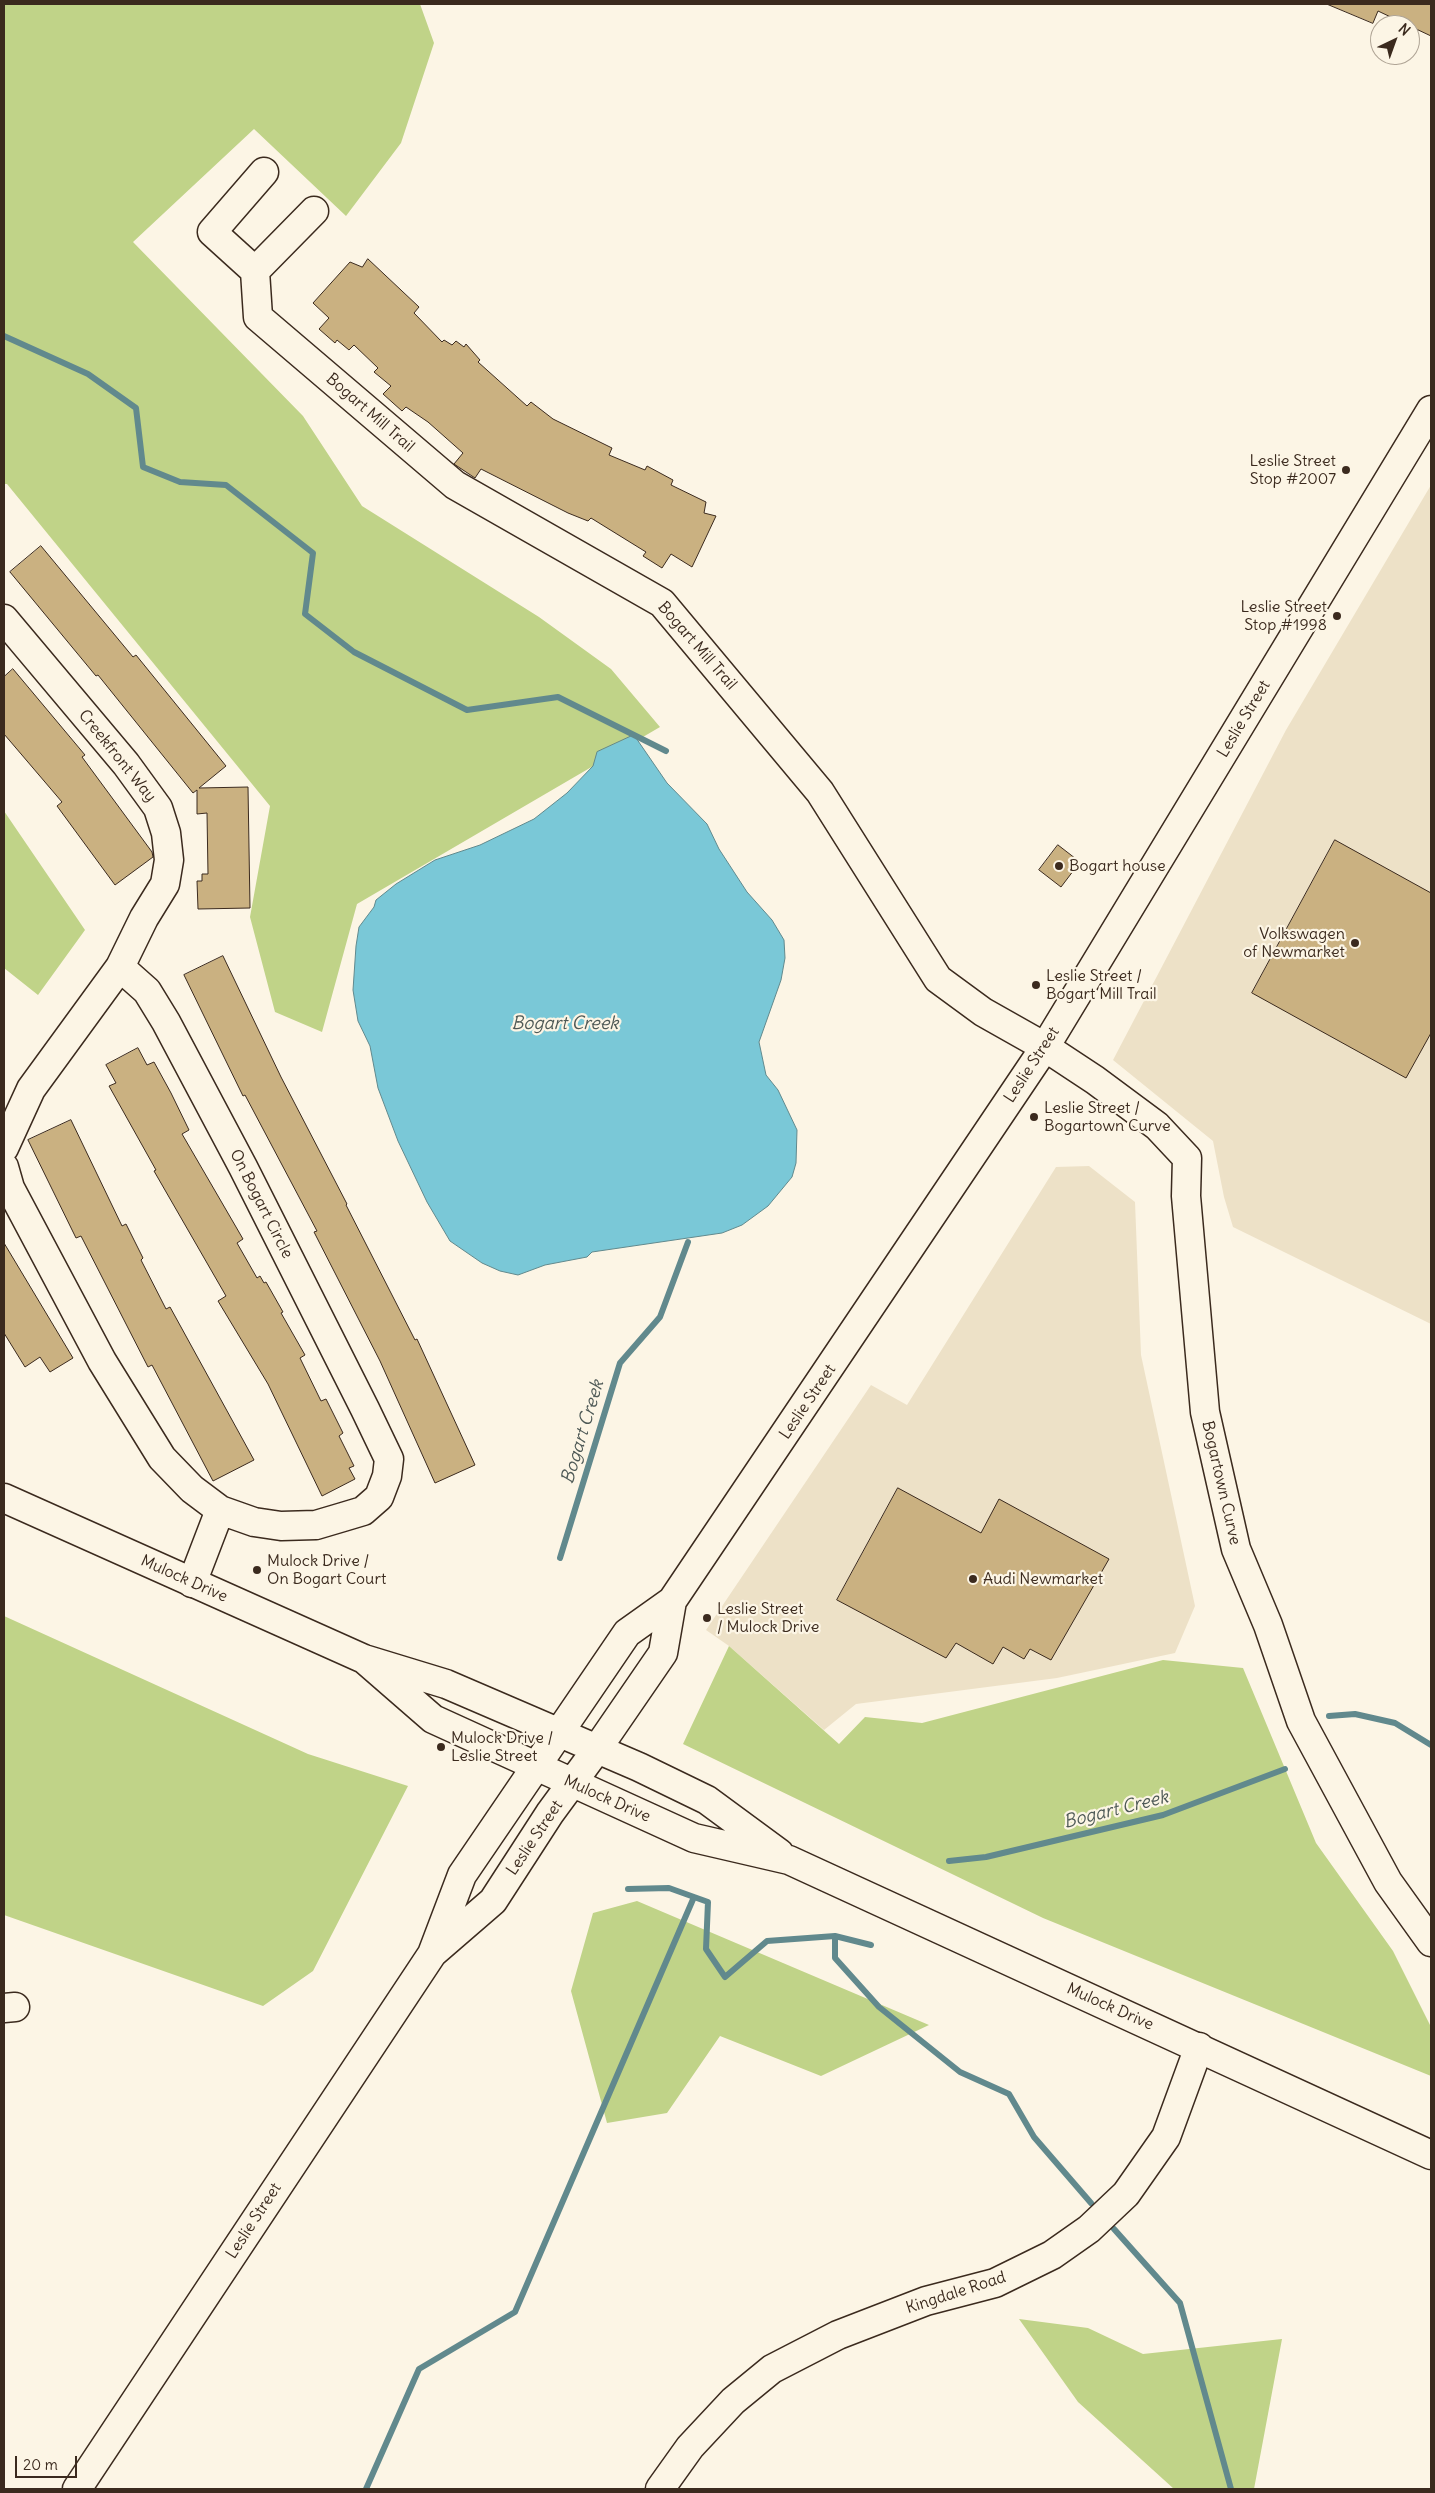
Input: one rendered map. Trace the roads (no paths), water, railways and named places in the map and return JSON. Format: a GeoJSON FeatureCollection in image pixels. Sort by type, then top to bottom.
{"type":"FeatureCollection","features":[{"type":"Feature","properties":{"kind":"main road"},"geometry":{"type":"LineString","coordinates":[[264,172],[212,232],[255,271],[314,211]]}},
{"type":"Feature","properties":{"kind":"main road","name":"Bogart Mill Trail"},"geometry":{"type":"LineString","coordinates":[[255,271],[258,316],[455,485],[662,603],[820,792],[938,979],[984,1012],[1045,1046]]}},
{"type":"Feature","properties":{"kind":"main road","name":"Leslie Street"},"geometry":{"type":"LineString","coordinates":[[77,2489],[432,1954],[462,1875],[560,1734],[627,1633],[672,1601],[1045,1046],[1431,410]]}},
{"type":"Feature","properties":{"kind":"main road","name":"Creekfront Way"},"geometry":{"type":"LineString","coordinates":[[4,619],[126,764],[158,808],[166,833],[169,860],[164,884],[144,918],[120,967]]}},
{"type":"Feature","properties":{"kind":"main road"},"geometry":{"type":"LineString","coordinates":[[4,1148],[31,1089],[120,967]]}},
{"type":"Feature","properties":{"kind":"main road","name":"On Bogart Circle"},"geometry":{"type":"LineString","coordinates":[[4,1167],[10,1188],[102,1361],[162,1458],[192,1489],[220,1510],[254,1522],[280,1526],[316,1525],[363,1511],[379,1497],[387,1476],[389,1459],[243,1167],[166,1022],[147,991],[120,967]]}},
{"type":"Feature","properties":{"kind":"main road","name":"Bogartown Curve"},"geometry":{"type":"LineString","coordinates":[[1045,1046],[1157,1126],[1187,1158],[1186,1196],[1205,1412],[1236,1549],[1268,1625],[1301,1721],[1388,1882],[1431,1942]]}},
{"type":"Feature","properties":{"kind":"main road","name":"Mulock Drive"},"geometry":{"type":"LineString","coordinates":[[4,1498],[364,1659],[446,1684],[597,1749],[707,1800],[789,1860]]}},
{"type":"Feature","properties":{"kind":"main road"},"geometry":{"type":"LineString","coordinates":[[192,1583],[220,1510]]}},
{"type":"Feature","properties":{"kind":"main road","name":"Leslie Street"},"geometry":{"type":"LineString","coordinates":[[432,1954],[493,1901],[550,1813],[663,1653],[672,1601]]}},
{"type":"Feature","properties":{"kind":"main road","name":"Mulock Drive"},"geometry":{"type":"LineString","coordinates":[[364,1659],[433,1719],[487,1742],[536,1767],[694,1838],[789,1860],[1431,2155]]}},
{"type":"Feature","properties":{"kind":"main road","name":"Kingdale Road"},"geometry":{"type":"LineString","coordinates":[[660,2489],[702,2434],[733,2401],[772,2369],[838,2336],[926,2301],[995,2283],[1052,2255],[1089,2229],[1126,2194],[1166,2137],[1199,2047]]}},
{"type":"Feature","properties":{"kind":"water","name":"Bogart Creek"},"geometry":{"type":"Polygon","coordinates":[[[634,735],[667,783],[707,824],[719,849],[747,892],[772,920],[784,940],[785,958],[781,980],[759,1042],[766,1075],[778,1090],[797,1130],[796,1163],[792,1177],[768,1206],[742,1225],[722,1233],[592,1252],[587,1257],[545,1265],[518,1275],[500,1271],[482,1263],[450,1241],[427,1202],[398,1141],[378,1088],[370,1046],[358,1021],[353,990],[359,927],[374,907],[376,900],[396,884],[435,860],[480,845],[534,819],[567,793],[593,766],[597,752],[634,735]]]}},
{"type":"Feature","properties":{"kind":"waterway","name":"Bogart Creek"},"geometry":{"type":"LineString","coordinates":[[4,336],[88,374],[136,408],[143,467],[180,482],[226,485],[313,553],[305,614],[354,652],[467,710],[558,697],[666,751]]}},
{"type":"Feature","properties":{"kind":"waterway","name":"Bogart Creek"},"geometry":{"type":"LineString","coordinates":[[560,1558],[620,1363],[660,1317],[688,1242]]}},
{"type":"Feature","properties":{"kind":"waterway","name":"Bogart Creek"},"geometry":{"type":"LineString","coordinates":[[1329,1716],[1355,1714],[1395,1723],[1431,1745]]}},
{"type":"Feature","properties":{"kind":"waterway","name":"Bogart Creek"},"geometry":{"type":"LineString","coordinates":[[949,1861],[986,1857],[1163,1815],[1285,1769]]}},
{"type":"Feature","properties":{"kind":"waterway","name":"Bogart Creek"},"geometry":{"type":"LineString","coordinates":[[628,1889],[669,1888],[708,1902],[706,1949],[725,1977],[767,1941],[835,1936],[871,1945]]}},
{"type":"Feature","properties":{"kind":"waterway"},"geometry":{"type":"LineString","coordinates":[[366,2489],[419,2369],[515,2312],[694,1897]]}},
{"type":"Feature","properties":{"kind":"waterway"},"geometry":{"type":"LineString","coordinates":[[835,1936],[835,1958],[879,2007],[960,2072],[1009,2094],[1034,2137],[1091,2203]]}},
{"type":"Feature","properties":{"kind":"waterway"},"geometry":{"type":"LineString","coordinates":[[1114,2229],[1180,2303],[1231,2489]]}},
{"type":"Feature","properties":{"kind":"place","name":"Leslie Street Stop #2007"},"geometry":{"type":"Point","coordinates":[1346,470]}},
{"type":"Feature","properties":{"kind":"place","name":"Leslie Street Stop #1998"},"geometry":{"type":"Point","coordinates":[1337,616]}},
{"type":"Feature","properties":{"kind":"place","name":"Bogart house"},"geometry":{"type":"Point","coordinates":[1059,866]}},
{"type":"Feature","properties":{"kind":"place","name":"Volkswagen of Newmarket"},"geometry":{"type":"Point","coordinates":[1355,943]}},
{"type":"Feature","properties":{"kind":"place","name":"Leslie Street / Bogart Mill Trail"},"geometry":{"type":"Point","coordinates":[1036,985]}},
{"type":"Feature","properties":{"kind":"place","name":"Leslie Street / Bogartown Curve"},"geometry":{"type":"Point","coordinates":[1034,1117]}},
{"type":"Feature","properties":{"kind":"place","name":"Mulock Drive / On Bogart Court"},"geometry":{"type":"Point","coordinates":[257,1570]}},
{"type":"Feature","properties":{"kind":"place","name":"Audi Newmarket"},"geometry":{"type":"Point","coordinates":[973,1579]}},
{"type":"Feature","properties":{"kind":"place","name":"Leslie Street / Mulock Drive"},"geometry":{"type":"Point","coordinates":[707,1618]}},
{"type":"Feature","properties":{"kind":"place","name":"Mulock Drive / Leslie Street"},"geometry":{"type":"Point","coordinates":[441,1747]}}]}
